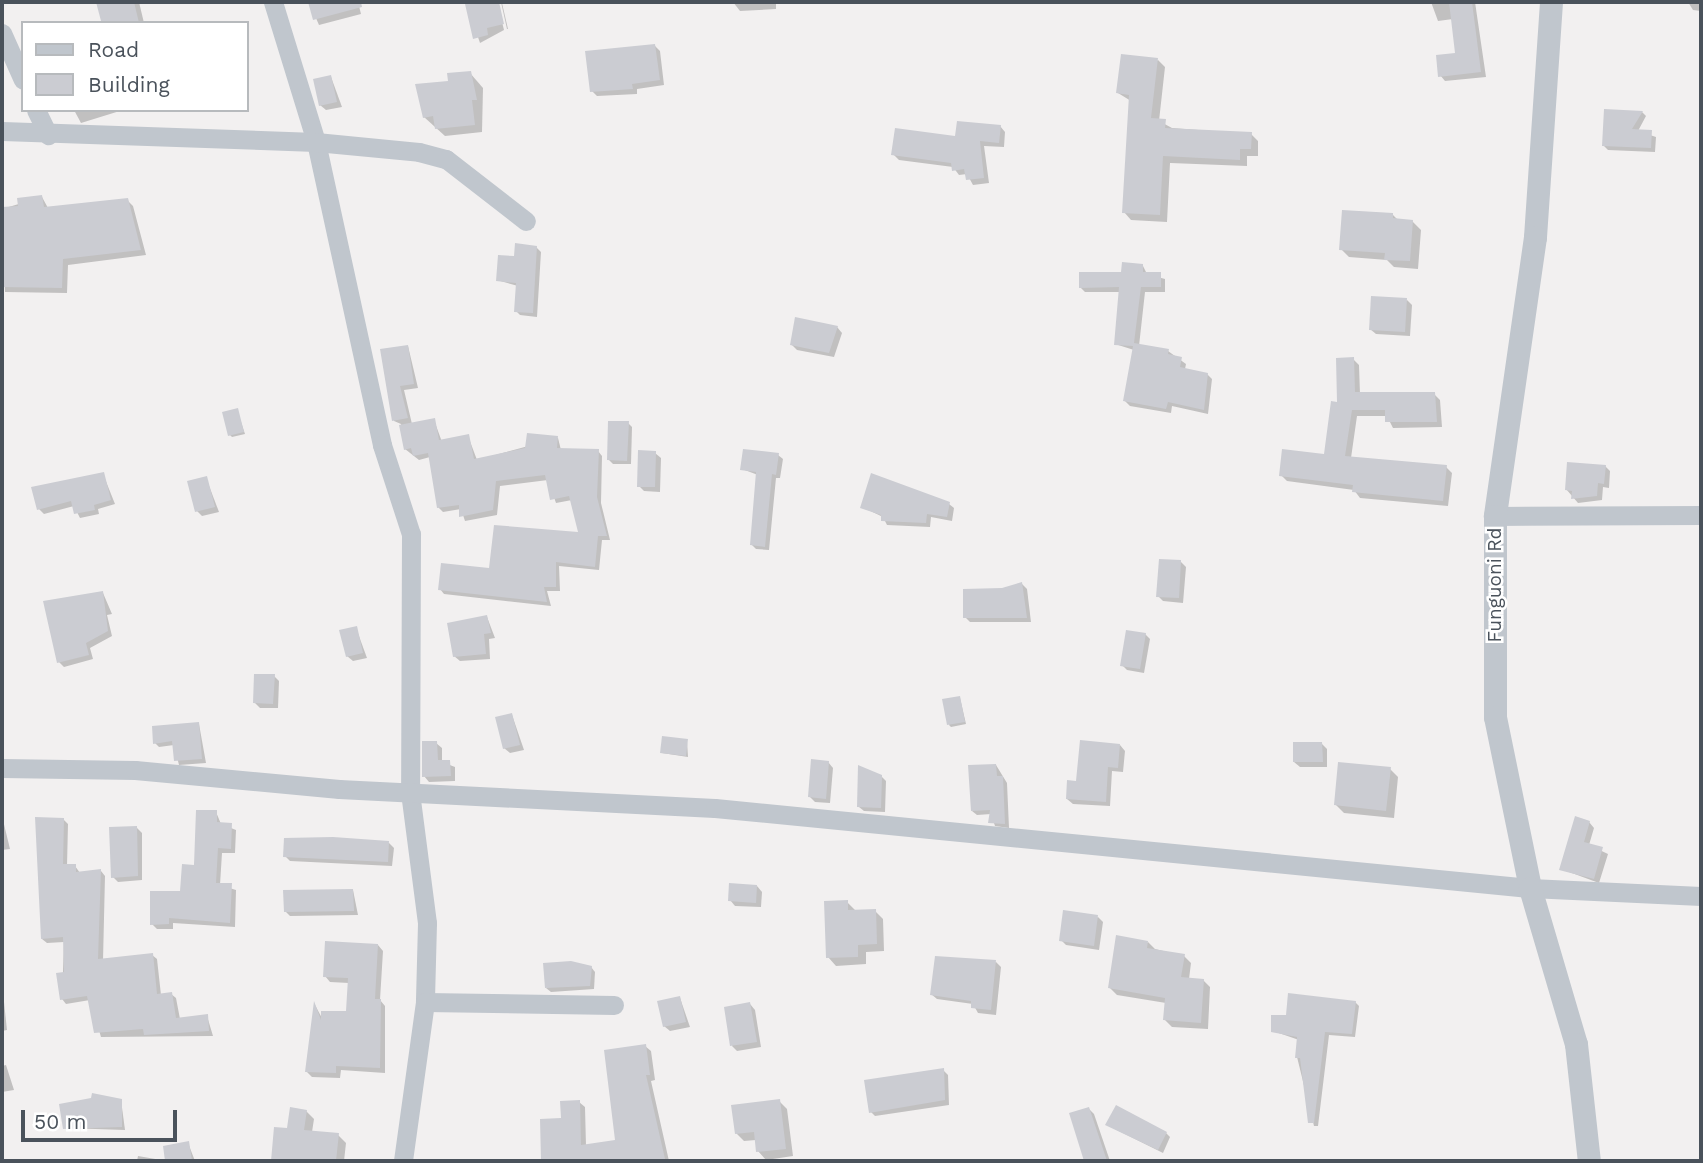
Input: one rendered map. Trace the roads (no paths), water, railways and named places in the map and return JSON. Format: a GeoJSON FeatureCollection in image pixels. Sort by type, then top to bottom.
{"type":"FeatureCollection","features":[{"type":"Feature","properties":{"kind":"street"},"geometry":{"type":"LineString","coordinates":[[273,2],[316,142],[382,445],[411,534],[410,792],[427,923],[425,1002],[403,1161]]}},
{"type":"Feature","properties":{"kind":"street","name":"Funguoni Rd"},"geometry":{"type":"LineString","coordinates":[[1550,2],[1535,237],[1494,516],[1495,717],[1530,888],[1576,1044],[1589,1161]]}},
{"type":"Feature","properties":{"kind":"street"},"geometry":{"type":"LineString","coordinates":[[2,33],[21,76]]}},
{"type":"Feature","properties":{"kind":"street"},"geometry":{"type":"LineString","coordinates":[[37,112],[48,135]]}},
{"type":"Feature","properties":{"kind":"street"},"geometry":{"type":"LineString","coordinates":[[2,131],[48,135],[316,142],[446,159],[526,221]]}},
{"type":"Feature","properties":{"kind":"street"},"geometry":{"type":"LineString","coordinates":[[1494,516],[1701,515]]}},
{"type":"Feature","properties":{"kind":"street"},"geometry":{"type":"LineString","coordinates":[[2,768],[135,770],[410,792],[715,808],[1530,888],[1701,896]]}},
{"type":"Feature","properties":{"kind":"street"},"geometry":{"type":"LineString","coordinates":[[425,1002],[614,1005]]}}]}
